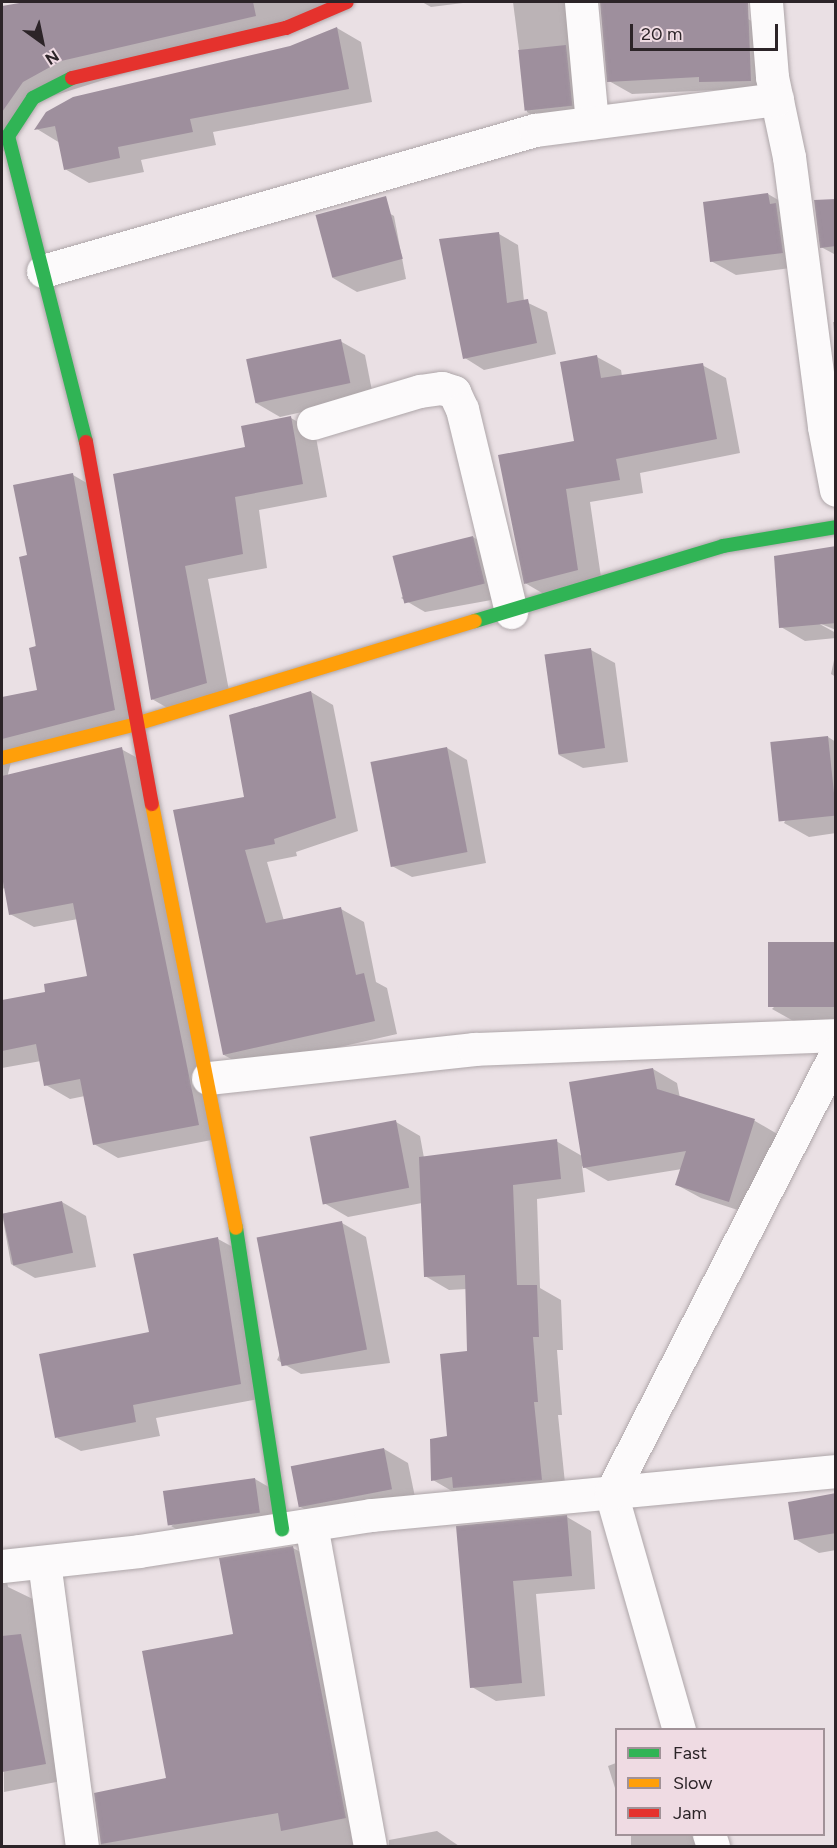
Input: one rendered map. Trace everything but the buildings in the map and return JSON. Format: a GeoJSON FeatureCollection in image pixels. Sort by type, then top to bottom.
{"type":"FeatureCollection","features":[{"type":"Feature","properties":{"kind":"street"},"geometry":{"type":"LineString","coordinates":[[347,2],[286,28],[66,79],[33,98],[8,136],[92,461],[136,724],[297,1527],[370,1846]]}},
{"type":"Feature","properties":{"kind":"street"},"geometry":{"type":"LineString","coordinates":[[581,2],[592,122]]}},
{"type":"Feature","properties":{"kind":"street"},"geometry":{"type":"LineString","coordinates":[[766,2],[777,99],[789,157],[824,428],[836,490]]}},
{"type":"Feature","properties":{"kind":"street"},"geometry":{"type":"LineString","coordinates":[[43,271],[535,130],[777,99]]}},
{"type":"Feature","properties":{"kind":"street"},"geometry":{"type":"LineString","coordinates":[[313,423],[420,391],[442,388],[454,392],[462,409],[511,612]]}},
{"type":"Feature","properties":{"kind":"street"},"geometry":{"type":"LineString","coordinates":[[2,758],[136,724],[723,546],[836,527]]}},
{"type":"Feature","properties":{"kind":"street"},"geometry":{"type":"LineString","coordinates":[[208,1078],[474,1049],[836,1035]]}},
{"type":"Feature","properties":{"kind":"street"},"geometry":{"type":"LineString","coordinates":[[678,1728],[611,1492],[836,1053]]}},
{"type":"Feature","properties":{"kind":"street"},"geometry":{"type":"LineString","coordinates":[[2,1566],[297,1527],[611,1492],[836,1472]]}},
{"type":"Feature","properties":{"kind":"street"},"geometry":{"type":"LineString","coordinates":[[44,1562],[82,1846]]}},
{"type":"Feature","properties":{"kind":"traffic: fast"},"geometry":{"type":"LineString","coordinates":[[72,78],[33,98],[8,136],[86,442]]}},
{"type":"Feature","properties":{"kind":"traffic: fast"},"geometry":{"type":"LineString","coordinates":[[475,621],[723,546],[836,527]]}},
{"type":"Feature","properties":{"kind":"traffic: fast"},"geometry":{"type":"LineString","coordinates":[[236,1228],[282,1530]]}},
{"type":"Feature","properties":{"kind":"traffic: slow"},"geometry":{"type":"LineString","coordinates":[[2,758],[136,724],[475,621]]}},
{"type":"Feature","properties":{"kind":"traffic: slow"},"geometry":{"type":"LineString","coordinates":[[152,804],[236,1228]]}},
{"type":"Feature","properties":{"kind":"traffic: jam"},"geometry":{"type":"LineString","coordinates":[[72,78],[286,28],[347,2]]}},
{"type":"Feature","properties":{"kind":"traffic: jam"},"geometry":{"type":"LineString","coordinates":[[86,442],[152,804]]}}]}
